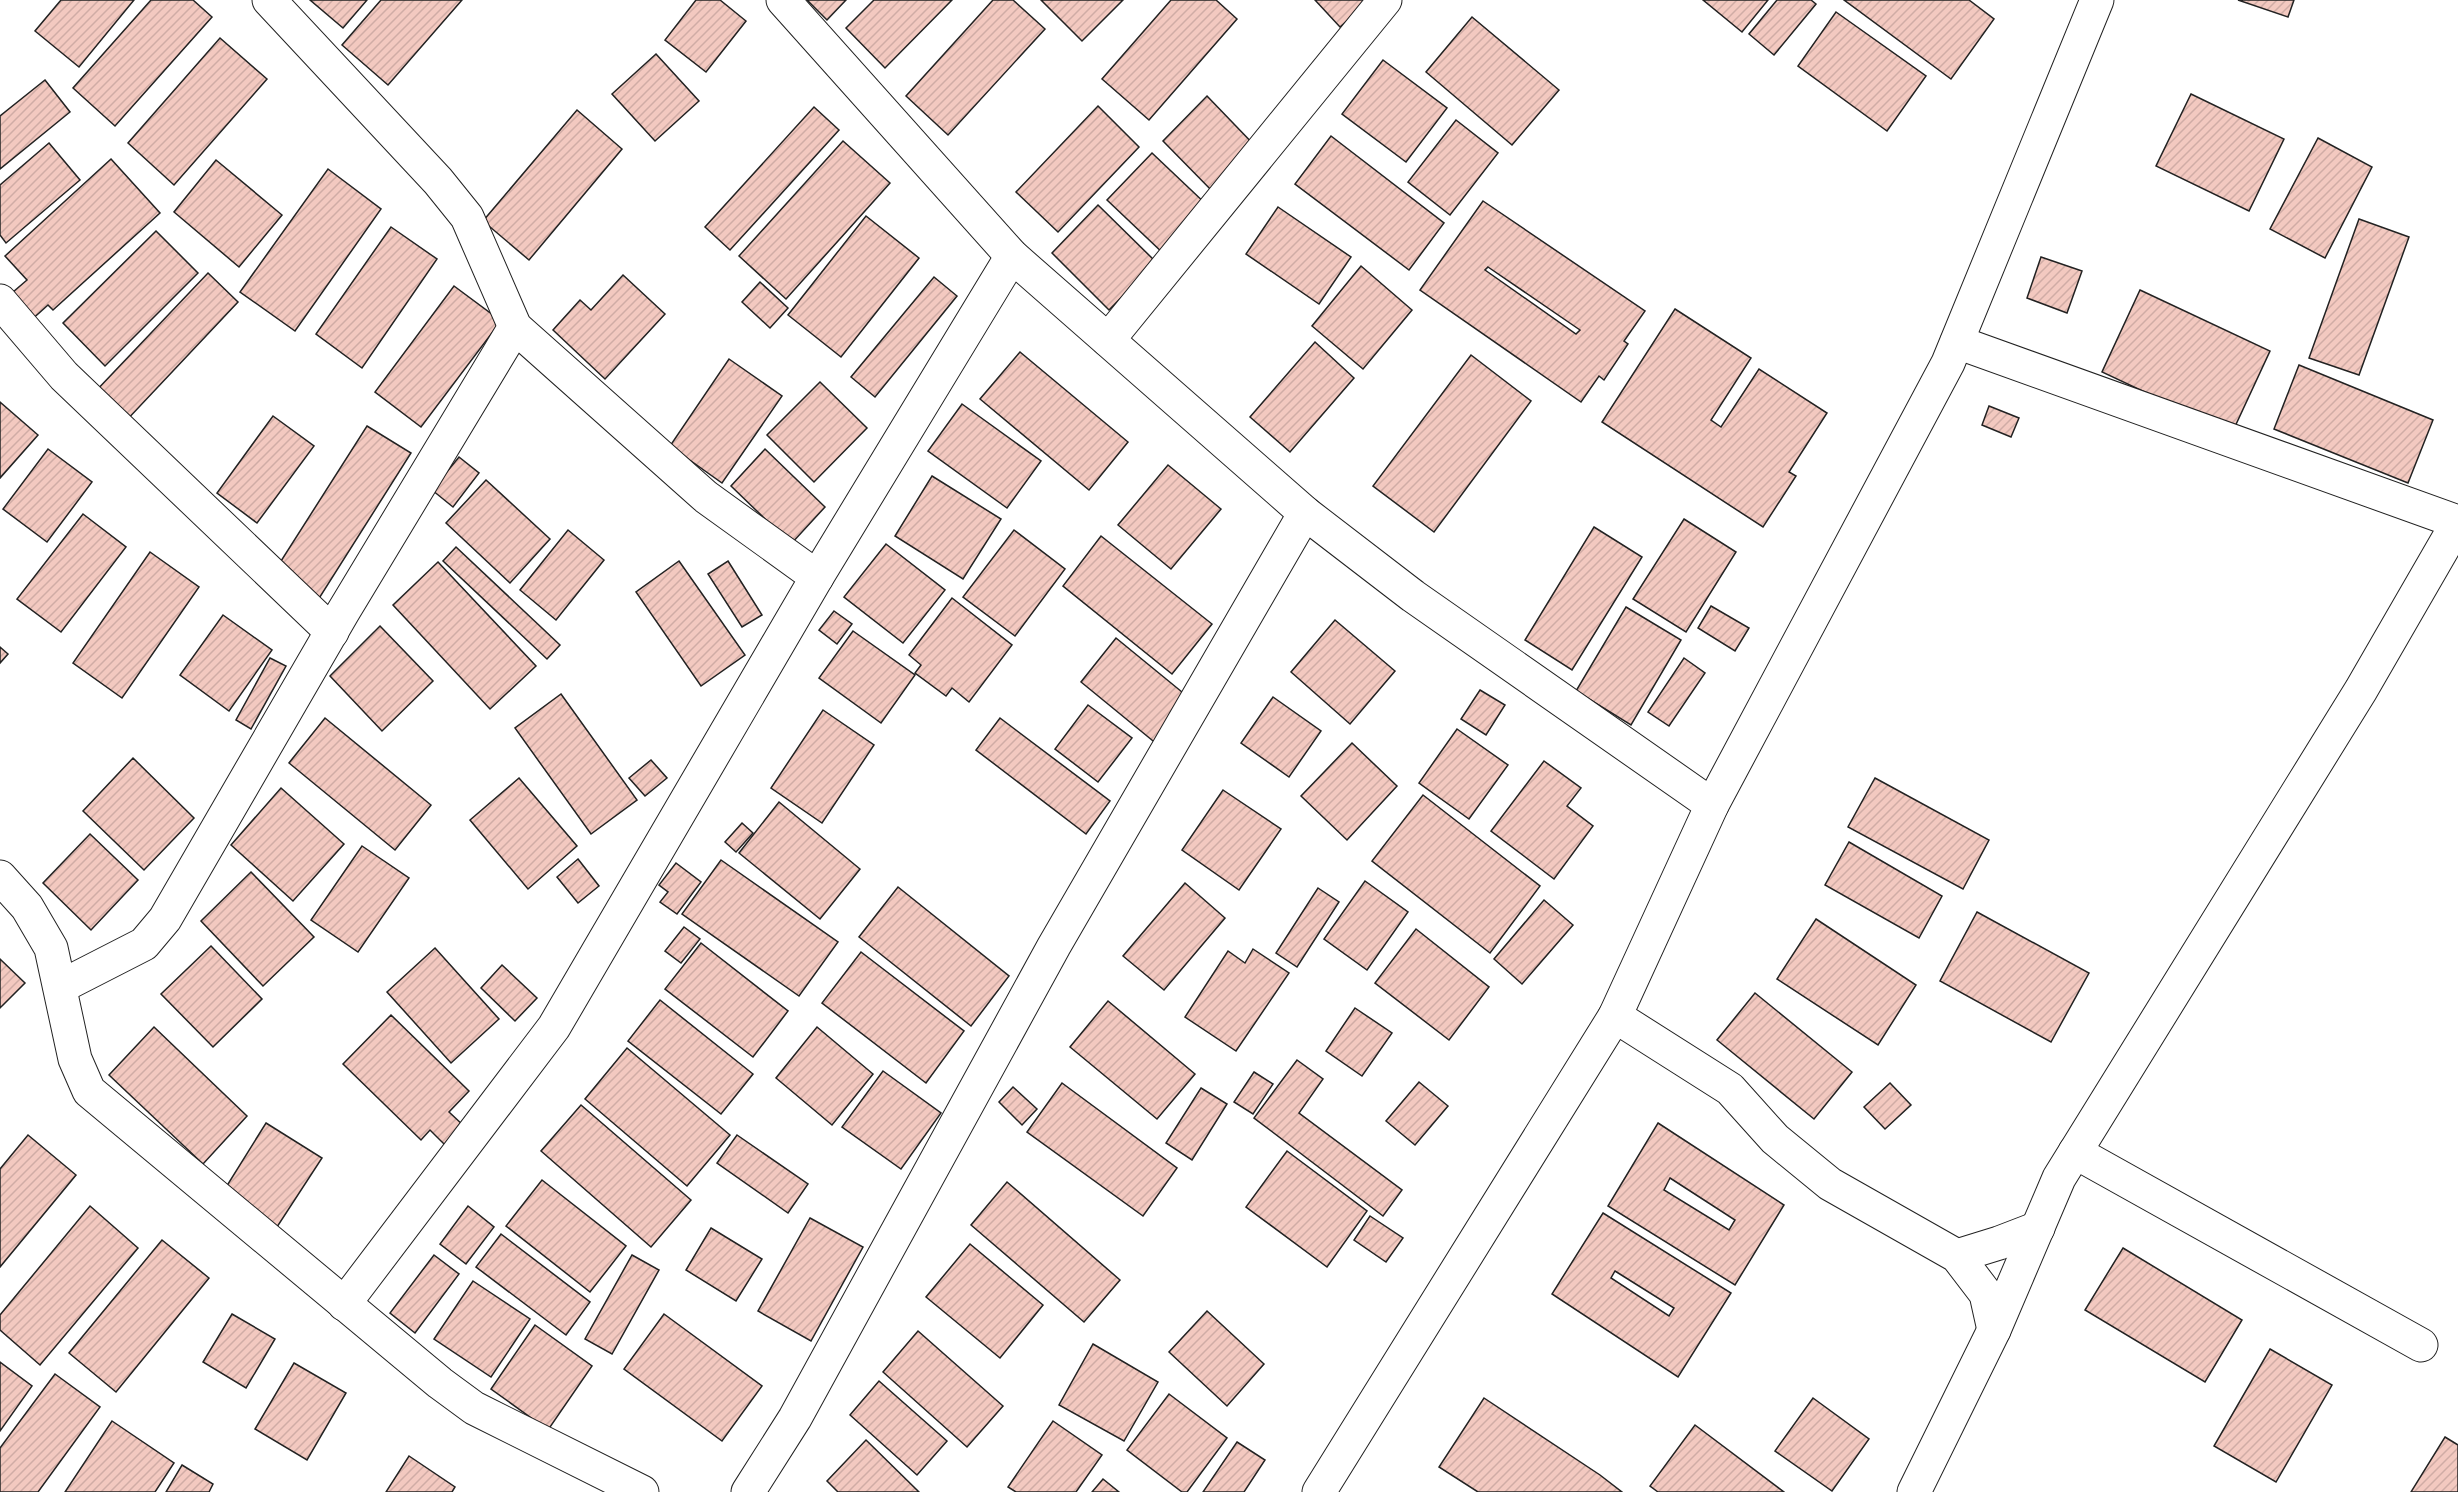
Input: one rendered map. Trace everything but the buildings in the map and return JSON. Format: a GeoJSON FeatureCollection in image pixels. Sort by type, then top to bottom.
{"type":"FeatureCollection","features":[{"type":"Feature","properties":{"kind":"street"},"geometry":{"type":"LineString","coordinates":[[269,0],[438,181],[467,217],[515,327],[706,497],[817,577]]}},
{"type":"Feature","properties":{"kind":"street"},"geometry":{"type":"LineString","coordinates":[[783,0],[1012,256],[1305,513],[1413,596],[1712,805]]}},
{"type":"Feature","properties":{"kind":"street"},"geometry":{"type":"LineString","coordinates":[[1108,340],[1385,0]]}},
{"type":"Feature","properties":{"kind":"street"},"geometry":{"type":"LineString","coordinates":[[1319,1492],[1615,1016],[1712,805],[1948,363],[2097,0]]}},
{"type":"Feature","properties":{"kind":"street"},"geometry":{"type":"LineString","coordinates":[[344,1304],[554,1027],[817,577],[1012,256]]}},
{"type":"Feature","properties":{"kind":"street"},"geometry":{"type":"LineString","coordinates":[[0,301],[64,376],[332,632]]}},
{"type":"Feature","properties":{"kind":"street"},"geometry":{"type":"LineString","coordinates":[[60,987],[144,944],[165,919],[332,632],[515,327]]}},
{"type":"Feature","properties":{"kind":"street"},"geometry":{"type":"LineString","coordinates":[[1914,1492],[1994,1330],[2059,1178],[2361,690],[2458,522],[1957,342]]}},
{"type":"Feature","properties":{"kind":"street"},"geometry":{"type":"LineString","coordinates":[[748,1492],[795,1418],[1054,946],[1305,513]]}},
{"type":"Feature","properties":{"kind":"street"},"geometry":{"type":"LineString","coordinates":[[0,877],[27,907],[51,948],[75,1059],[89,1091],[344,1304],[474,1408],[642,1492]]}},
{"type":"Feature","properties":{"kind":"street"},"geometry":{"type":"LineString","coordinates":[[1615,1016],[1730,1089],[1775,1138],[1830,1184],[1957,1256],[1986,1294],[1994,1330]]}},
{"type":"Feature","properties":{"kind":"street"},"geometry":{"type":"LineString","coordinates":[[2075,1152],[2421,1345]]}},
{"type":"Feature","properties":{"kind":"street"},"geometry":{"type":"LineString","coordinates":[[1957,1256],[2038,1228]]}}]}
